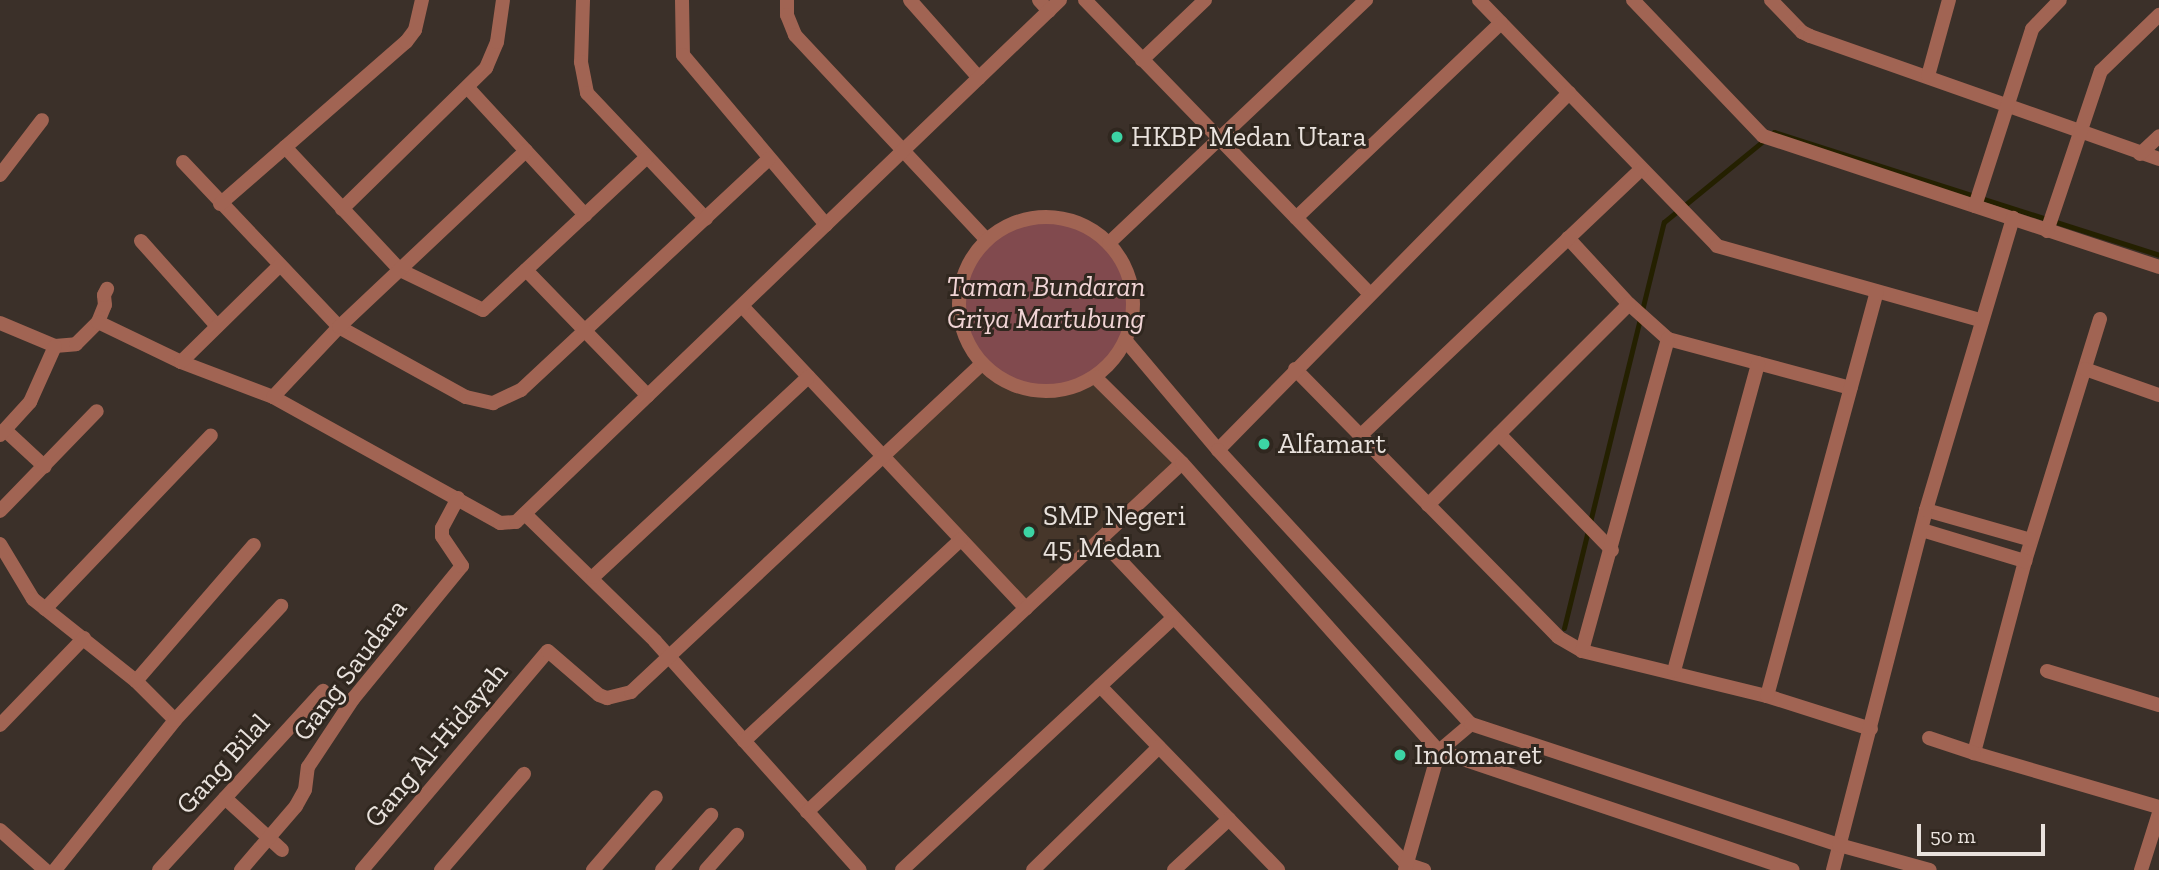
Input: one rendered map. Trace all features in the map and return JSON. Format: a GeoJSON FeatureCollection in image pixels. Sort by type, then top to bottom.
{"type":"FeatureCollection","features":[{"type":"Feature","properties":{"kind":"street"},"geometry":{"type":"LineString","coordinates":[[220,204],[406,42],[415,30],[422,0]]}},
{"type":"Feature","properties":{"kind":"street"},"geometry":{"type":"LineString","coordinates":[[342,209],[486,68],[496,42],[503,0]]}},
{"type":"Feature","properties":{"kind":"street"},"geometry":{"type":"LineString","coordinates":[[583,0],[581,62],[587,93],[706,219]]}},
{"type":"Feature","properties":{"kind":"street"},"geometry":{"type":"LineString","coordinates":[[682,0],[683,55],[826,225]]}},
{"type":"Feature","properties":{"kind":"street"},"geometry":{"type":"LineString","coordinates":[[787,0],[788,15],[795,35],[986,239]]}},
{"type":"Feature","properties":{"kind":"street"},"geometry":{"type":"LineString","coordinates":[[910,0],[979,78]]}},
{"type":"Feature","properties":{"kind":"street"},"geometry":{"type":"LineString","coordinates":[[1084,0],[1370,294]]}},
{"type":"Feature","properties":{"kind":"street"},"geometry":{"type":"LineString","coordinates":[[1142,60],[1205,0]]}},
{"type":"Feature","properties":{"kind":"street"},"geometry":{"type":"LineString","coordinates":[[1109,243],[1366,0]]}},
{"type":"Feature","properties":{"kind":"street"},"geometry":{"type":"LineString","coordinates":[[1479,0],[1679,210],[1717,246],[1981,320]]}},
{"type":"Feature","properties":{"kind":"street"},"geometry":{"type":"LineString","coordinates":[[1633,0],[1769,138],[1977,200],[2013,218],[2050,224],[2159,267]]}},
{"type":"Feature","properties":{"kind":"street"},"geometry":{"type":"LineString","coordinates":[[1771,0],[1801,32],[2159,159]]}},
{"type":"Feature","properties":{"kind":"street"},"geometry":{"type":"LineString","coordinates":[[1928,76],[1949,0]]}},
{"type":"Feature","properties":{"kind":"street"},"geometry":{"type":"LineString","coordinates":[[1977,200],[2032,29],[2060,0]]}},
{"type":"Feature","properties":{"kind":"street"},"geometry":{"type":"LineString","coordinates":[[98,322],[181,362],[272,397],[503,523],[516,522],[904,151],[1050,4]]}},
{"type":"Feature","properties":{"kind":"street"},"geometry":{"type":"LineString","coordinates":[[2050,224],[2101,71],[2159,15]]}},
{"type":"Feature","properties":{"kind":"street"},"geometry":{"type":"LineString","coordinates":[[1296,218],[1502,23]]}},
{"type":"Feature","properties":{"kind":"street"},"geometry":{"type":"LineString","coordinates":[[468,88],[585,215]]}},
{"type":"Feature","properties":{"kind":"street"},"geometry":{"type":"LineString","coordinates":[[1218,450],[1570,93]]}},
{"type":"Feature","properties":{"kind":"street"},"geometry":{"type":"LineString","coordinates":[[0,175],[42,120]]}},
{"type":"Feature","properties":{"kind":"street"},"geometry":{"type":"LineString","coordinates":[[2140,154],[2159,136]]}},
{"type":"Feature","properties":{"kind":"street"},"geometry":{"type":"LineString","coordinates":[[285,147],[400,270],[483,310],[647,157]]}},
{"type":"Feature","properties":{"kind":"street"},"geometry":{"type":"LineString","coordinates":[[272,397],[339,327],[526,151]]}},
{"type":"Feature","properties":{"kind":"street"},"geometry":{"type":"LineString","coordinates":[[183,162],[339,327],[466,397],[493,403],[502,402],[522,390],[769,159]]}},
{"type":"Feature","properties":{"kind":"street"},"geometry":{"type":"LineString","coordinates":[[1360,436],[1641,169]]}},
{"type":"Feature","properties":{"kind":"street"},"geometry":{"type":"LineString","coordinates":[[1048,216],[1081,224],[1109,243],[1128,272],[1134,307],[1126,341],[1095,377],[1066,389],[1036,391],[1006,382],[982,364],[963,335],[958,301],[966,267],[986,239],[1015,222],[1048,216]]}},
{"type":"Feature","properties":{"kind":"street"},"geometry":{"type":"LineString","coordinates":[[1833,870],[1926,510],[2013,218]]}},
{"type":"Feature","properties":{"kind":"street"},"geometry":{"type":"LineString","coordinates":[[1568,238],[1637,311],[1668,339],[1851,388]]}},
{"type":"Feature","properties":{"kind":"street"},"geometry":{"type":"LineString","coordinates":[[141,241],[217,326]]}},
{"type":"Feature","properties":{"kind":"street"},"geometry":{"type":"LineString","coordinates":[[181,362],[279,266]]}},
{"type":"Feature","properties":{"kind":"street"},"geometry":{"type":"LineString","coordinates":[[526,270],[648,396]]}},
{"type":"Feature","properties":{"kind":"street"},"geometry":{"type":"LineString","coordinates":[[0,323],[55,346],[76,344],[98,322],[105,305],[104,296],[107,289]]}},
{"type":"Feature","properties":{"kind":"street"},"geometry":{"type":"LineString","coordinates":[[1767,696],[1877,292]]}},
{"type":"Feature","properties":{"kind":"street"},"geometry":{"type":"LineString","coordinates":[[742,306],[1026,608]]}},
{"type":"Feature","properties":{"kind":"street"},"geometry":{"type":"LineString","coordinates":[[1428,505],[1499,434],[1637,311]]}},
{"type":"Feature","properties":{"kind":"street"},"geometry":{"type":"LineString","coordinates":[[1974,753],[2031,540],[2100,319]]}},
{"type":"Feature","properties":{"kind":"street"},"geometry":{"type":"LineString","coordinates":[[1582,651],[1668,339]]}},
{"type":"Feature","properties":{"kind":"street"},"geometry":{"type":"LineString","coordinates":[[1126,341],[1218,450],[1471,724],[1839,845],[1930,870]]}},
{"type":"Feature","properties":{"kind":"street"},"geometry":{"type":"LineString","coordinates":[[45,467],[3,433],[30,402],[55,346]]}},
{"type":"Feature","properties":{"kind":"street"},"geometry":{"type":"LineString","coordinates":[[1674,671],[1758,363]]}},
{"type":"Feature","properties":{"kind":"street"},"geometry":{"type":"LineString","coordinates":[[667,657],[982,364]]}},
{"type":"Feature","properties":{"kind":"street"},"geometry":{"type":"LineString","coordinates":[[1295,369],[1558,637],[1582,651],[1674,671],[1767,696],[1871,729]]}},
{"type":"Feature","properties":{"kind":"street"},"geometry":{"type":"LineString","coordinates":[[2085,369],[2159,395]]}},
{"type":"Feature","properties":{"kind":"street"},"geometry":{"type":"LineString","coordinates":[[593,577],[808,377]]}},
{"type":"Feature","properties":{"kind":"street"},"geometry":{"type":"LineString","coordinates":[[1095,377],[1182,463],[1439,751],[1793,870]]}},
{"type":"Feature","properties":{"kind":"street"},"geometry":{"type":"LineString","coordinates":[[0,511],[97,411]]}},
{"type":"Feature","properties":{"kind":"street"},"geometry":{"type":"LineString","coordinates":[[1499,434],[1612,550]]}},
{"type":"Feature","properties":{"kind":"street"},"geometry":{"type":"LineString","coordinates":[[45,609],[211,435]]}},
{"type":"Feature","properties":{"kind":"street"},"geometry":{"type":"LineString","coordinates":[[807,812],[1182,463]]}},
{"type":"Feature","properties":{"kind":"street","name":"Gang Saudara"},"geometry":{"type":"LineString","coordinates":[[241,870],[296,806],[305,790],[308,767],[353,699],[462,566],[442,536],[442,528],[458,498]]}},
{"type":"Feature","properties":{"kind":"street"},"geometry":{"type":"LineString","coordinates":[[1926,510],[2031,540]]}},
{"type":"Feature","properties":{"kind":"street"},"geometry":{"type":"LineString","coordinates":[[526,514],[655,640],[667,657],[860,870]]}},
{"type":"Feature","properties":{"kind":"street"},"geometry":{"type":"LineString","coordinates":[[1922,530],[2025,561]]}},
{"type":"Feature","properties":{"kind":"street"},"geometry":{"type":"LineString","coordinates":[[744,741],[961,539]]}},
{"type":"Feature","properties":{"kind":"street"},"geometry":{"type":"LineString","coordinates":[[1100,540],[1406,867],[1424,870]]}},
{"type":"Feature","properties":{"kind":"street"},"geometry":{"type":"LineString","coordinates":[[0,544],[25,589],[45,609],[136,681],[176,720]]}},
{"type":"Feature","properties":{"kind":"street"},"geometry":{"type":"LineString","coordinates":[[136,681],[254,545]]}},
{"type":"Feature","properties":{"kind":"street"},"geometry":{"type":"LineString","coordinates":[[55,870],[176,720],[281,606]]}},
{"type":"Feature","properties":{"kind":"street"},"geometry":{"type":"LineString","coordinates":[[902,870],[1173,618]]}},
{"type":"Feature","properties":{"kind":"street"},"geometry":{"type":"LineString","coordinates":[[0,725],[84,638]]}},
{"type":"Feature","properties":{"kind":"street","name":"Gang Al-Hidayah"},"geometry":{"type":"LineString","coordinates":[[362,870],[548,651],[590,690],[607,698],[631,692],[667,657]]}},
{"type":"Feature","properties":{"kind":"street"},"geometry":{"type":"LineString","coordinates":[[2047,671],[2159,705]]}},
{"type":"Feature","properties":{"kind":"street"},"geometry":{"type":"LineString","coordinates":[[1100,686],[1278,870]]}},
{"type":"Feature","properties":{"kind":"street","name":"Gang Bilal"},"geometry":{"type":"LineString","coordinates":[[159,870],[323,691]]}},
{"type":"Feature","properties":{"kind":"street"},"geometry":{"type":"LineString","coordinates":[[1406,867],[1439,751],[1471,724]]}},
{"type":"Feature","properties":{"kind":"street"},"geometry":{"type":"LineString","coordinates":[[1929,738],[2159,807]]}},
{"type":"Feature","properties":{"kind":"street"},"geometry":{"type":"LineString","coordinates":[[1033,870],[1159,747]]}},
{"type":"Feature","properties":{"kind":"street"},"geometry":{"type":"LineString","coordinates":[[441,870],[524,774]]}},
{"type":"Feature","properties":{"kind":"street"},"geometry":{"type":"LineString","coordinates":[[593,870],[656,797]]}},
{"type":"Feature","properties":{"kind":"street"},"geometry":{"type":"LineString","coordinates":[[225,798],[282,850]]}},
{"type":"Feature","properties":{"kind":"street"},"geometry":{"type":"LineString","coordinates":[[2141,870],[2159,813]]}},
{"type":"Feature","properties":{"kind":"street"},"geometry":{"type":"LineString","coordinates":[[662,870],[710,815]]}},
{"type":"Feature","properties":{"kind":"street"},"geometry":{"type":"LineString","coordinates":[[1174,870],[1229,819]]}},
{"type":"Feature","properties":{"kind":"street"},"geometry":{"type":"LineString","coordinates":[[0,830],[45,870]]}},
{"type":"Feature","properties":{"kind":"street"},"geometry":{"type":"LineString","coordinates":[[705,870],[737,835]]}},
{"type":"Feature","properties":{"kind":"shaded area","name":"SMP Negeri 45 Medan"},"geometry":{"type":"Polygon","coordinates":[[[982,364],[1095,377],[1178,463],[1025,602],[883,456],[982,364]]]}},
{"type":"Feature","properties":{"kind":"green space","name":"Taman Bundaran Griya Martubung"},"geometry":{"type":"Polygon","coordinates":[[[1046,217],[1079,224],[1107,243],[1126,271],[1133,304],[1126,337],[1107,365],[1079,384],[1046,391],[1013,384],[985,365],[966,337],[959,304],[966,271],[985,243],[1013,224],[1046,217]]]}},
{"type":"Feature","properties":{"kind":"waterway"},"geometry":{"type":"LineString","coordinates":[[1564,628],[1664,222],[1774,132],[2159,255]]}},
{"type":"Feature","properties":{"kind":"place","name":"HKBP Medan Utara"},"geometry":{"type":"Point","coordinates":[1117,137]}},
{"type":"Feature","properties":{"kind":"place","name":"Alfamart"},"geometry":{"type":"Point","coordinates":[1264,444]}},
{"type":"Feature","properties":{"kind":"place","name":"SMP Negeri 45 Medan"},"geometry":{"type":"Point","coordinates":[1029,532]}},
{"type":"Feature","properties":{"kind":"place","name":"Indomaret"},"geometry":{"type":"Point","coordinates":[1400,755]}}]}
